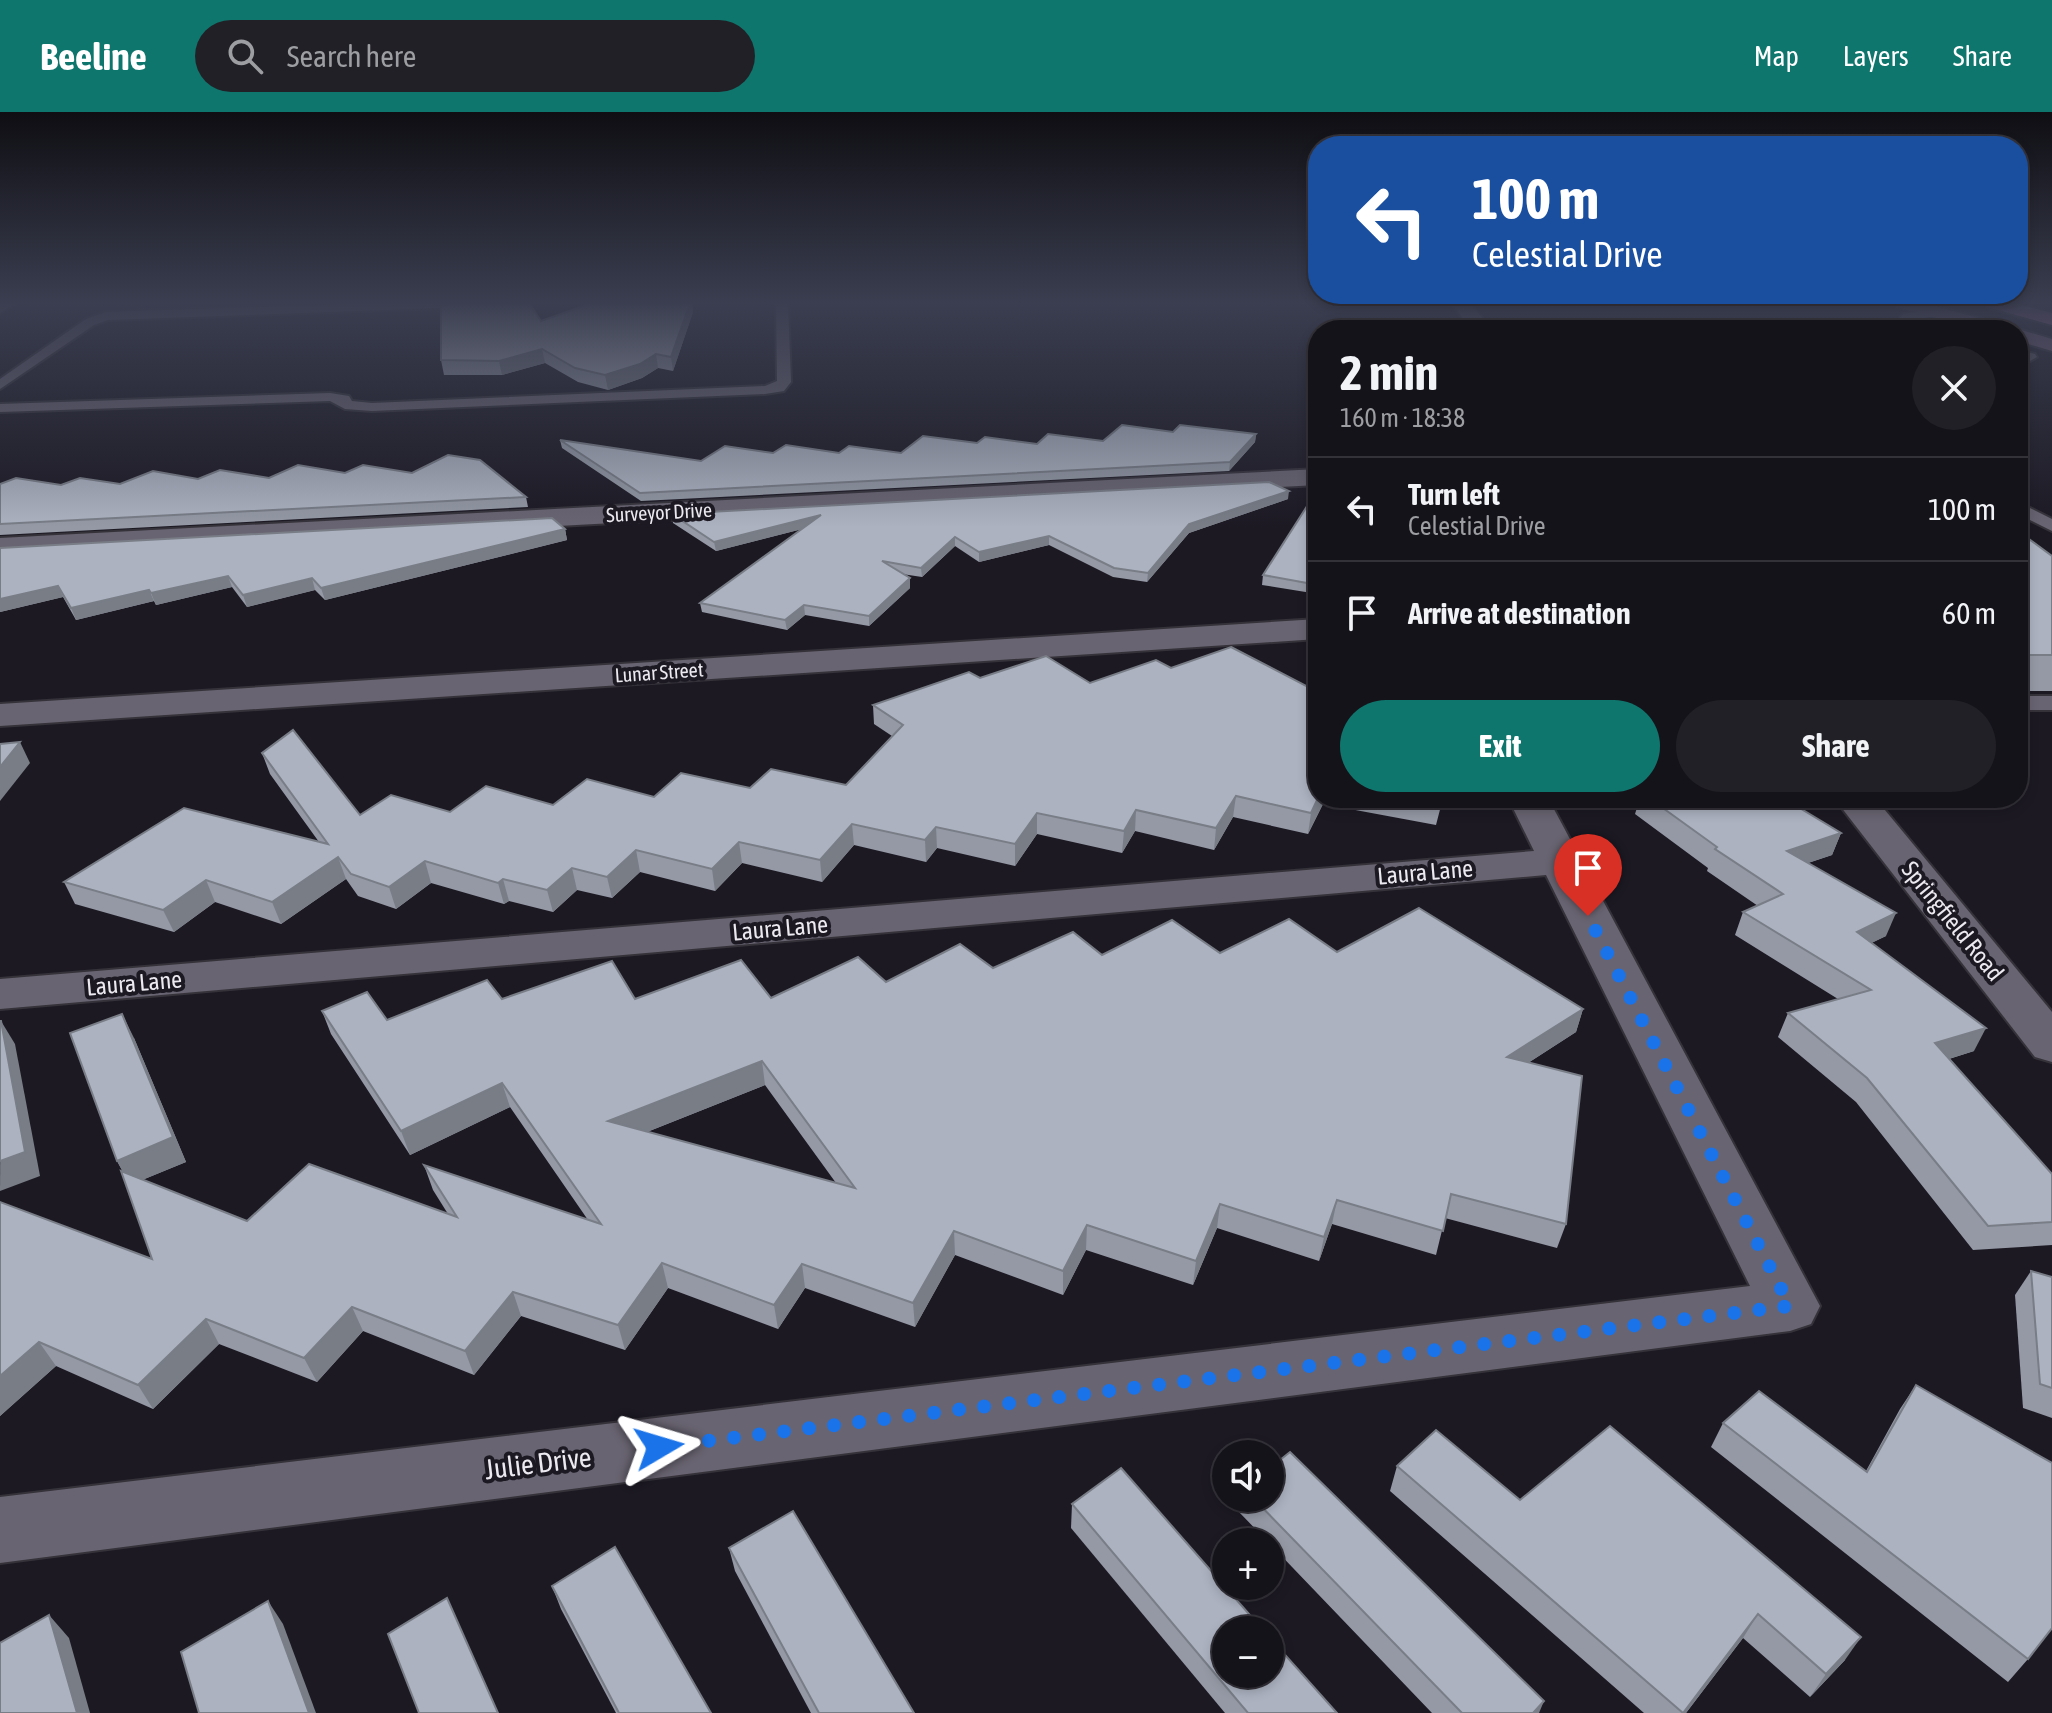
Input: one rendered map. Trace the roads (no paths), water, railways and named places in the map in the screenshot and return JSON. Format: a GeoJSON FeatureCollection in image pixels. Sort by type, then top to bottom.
{"type":"FeatureCollection","features":[{"type":"Feature","properties":{"kind":"street","name":"Surveyor Drive"},"geometry":{"type":"LineString","coordinates":[[0,547],[1308,478]]}},
{"type":"Feature","properties":{"kind":"street","name":"Lunar Street"},"geometry":{"type":"LineString","coordinates":[[0,715],[1308,630]]}},
{"type":"Feature","properties":{"kind":"street"},"geometry":{"type":"LineString","coordinates":[[1533,808],[1560,861]]}},
{"type":"Feature","properties":{"kind":"street","name":"Springfield Road"},"geometry":{"type":"LineString","coordinates":[[1862,808],[2052,1045]]}},
{"type":"Feature","properties":{"kind":"street","name":"Laura Lane"},"geometry":{"type":"LineString","coordinates":[[0,994],[1560,861]]}},
{"type":"Feature","properties":{"kind":"street","name":"Julie Drive"},"geometry":{"type":"LineString","coordinates":[[0,1530],[1790,1306],[1560,861]]}},
{"type":"Feature","properties":{"kind":"lane"},"geometry":{"type":"LineString","coordinates":[[0,408],[330,397],[344,399],[345,405],[352,407],[372,407],[765,390],[779,388],[784,378]]}},
{"type":"Feature","properties":{"kind":"lane"},"geometry":{"type":"LineString","coordinates":[[2028,513],[2052,526]]}},
{"type":"Feature","properties":{"kind":"lane"},"geometry":{"type":"LineString","coordinates":[[2028,703],[2052,703]]}}]}
